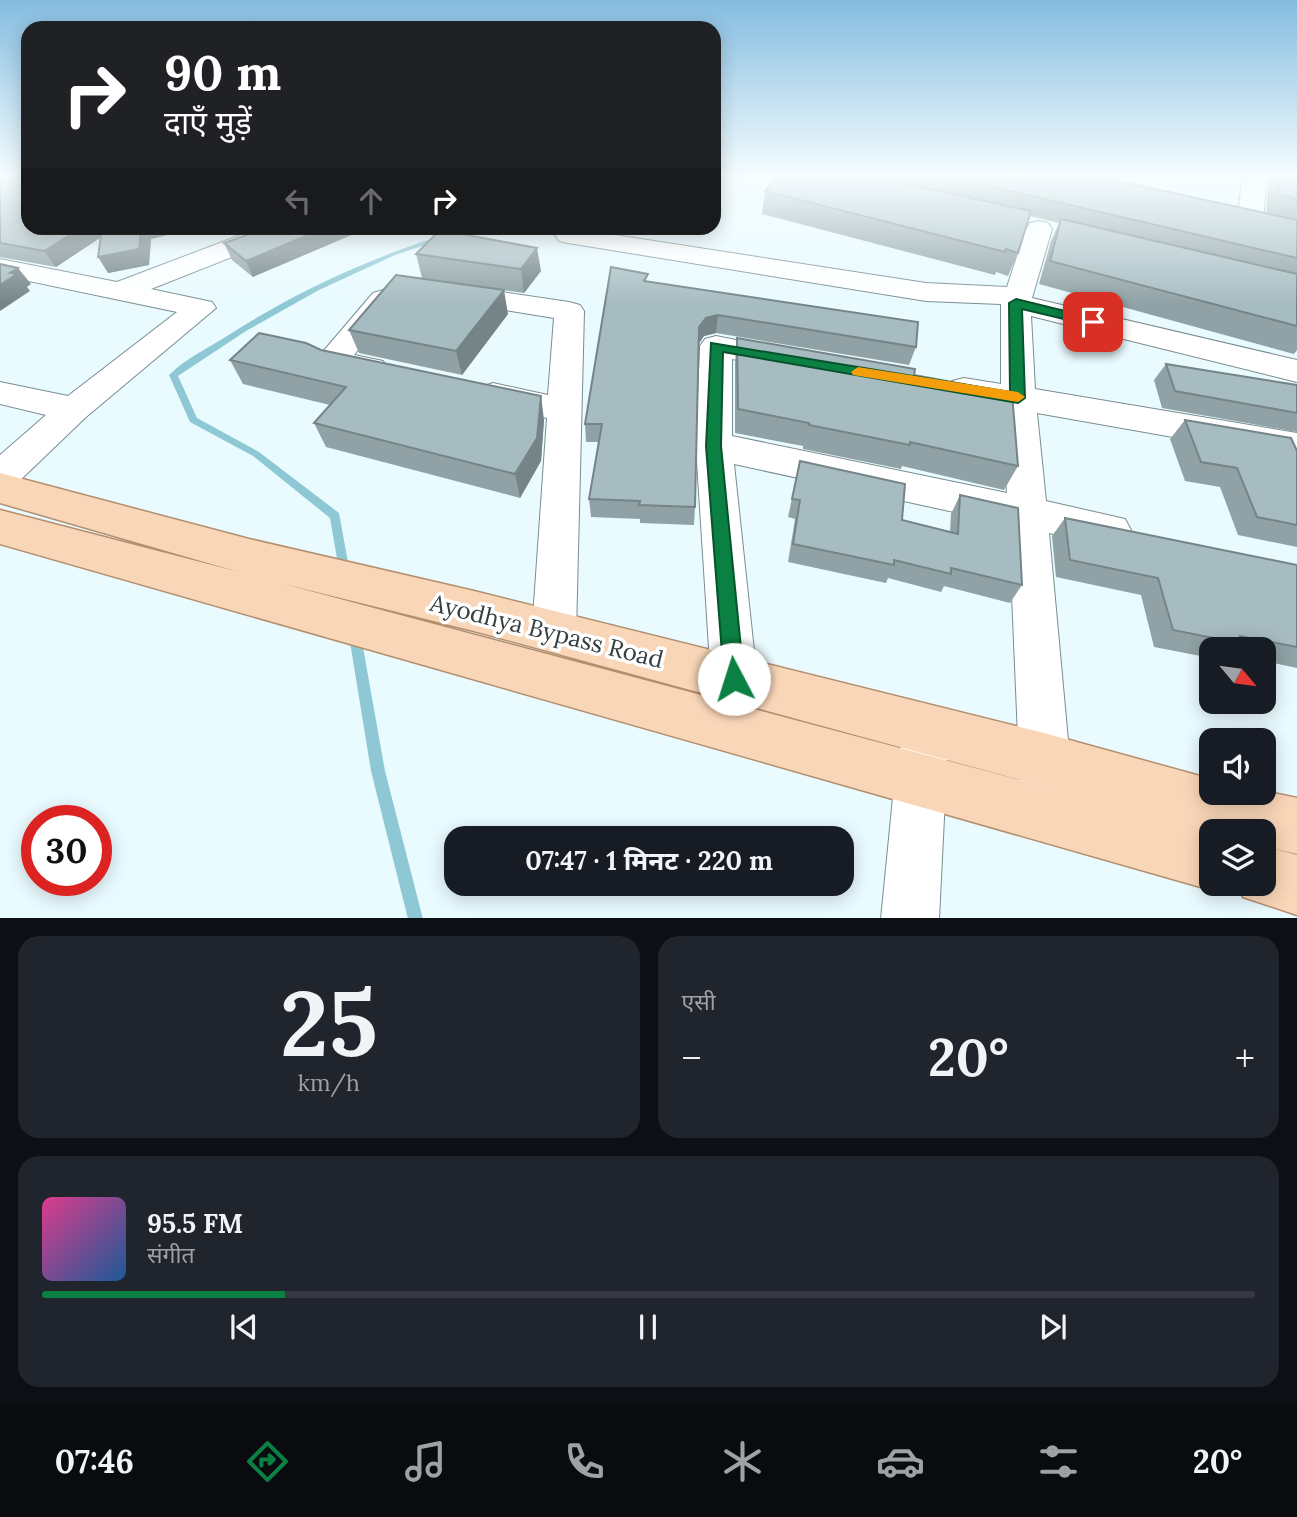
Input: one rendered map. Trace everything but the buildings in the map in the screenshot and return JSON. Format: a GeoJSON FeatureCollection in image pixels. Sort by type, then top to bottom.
{"type":"FeatureCollection","features":[{"type":"Feature","properties":{"kind":"main road","name":"Ayodhya Bypass Road"},"geometry":{"type":"LineString","coordinates":[[0,488],[242,575]]}},
{"type":"Feature","properties":{"kind":"main road","name":"Ayodhya Bypass Road"},"geometry":{"type":"LineString","coordinates":[[0,527],[242,575],[464,631],[737,728],[1048,818],[1190,838],[1297,826]]}},
{"type":"Feature","properties":{"kind":"main road","name":"Ayodhya Bypass Road"},"geometry":{"type":"LineString","coordinates":[[464,631],[554,632],[1044,760],[1190,838]]}},
{"type":"Feature","properties":{"kind":"main road"},"geometry":{"type":"LineString","coordinates":[[1276,879],[1297,885]]}},
{"type":"Feature","properties":{"kind":"street"},"geometry":{"type":"LineString","coordinates":[[1237,218],[1262,223],[1261,218]]}},
{"type":"Feature","properties":{"kind":"street"},"geometry":{"type":"LineString","coordinates":[[1043,224],[1017,300],[1018,398],[1048,818]]}},
{"type":"Feature","properties":{"kind":"street"},"geometry":{"type":"LineString","coordinates":[[118,292],[263,235]]}},
{"type":"Feature","properties":{"kind":"street"},"geometry":{"type":"LineString","coordinates":[[568,235],[926,292],[1017,300],[1297,371]]}},
{"type":"Feature","properties":{"kind":"street"},"geometry":{"type":"LineString","coordinates":[[0,267],[201,308],[74,409],[0,477]]}},
{"type":"Feature","properties":{"kind":"street"},"geometry":{"type":"LineString","coordinates":[[401,376],[332,361],[394,285],[569,311],[554,632]]}},
{"type":"Feature","properties":{"kind":"street"},"geometry":{"type":"LineString","coordinates":[[734,679],[713,446],[716,346],[813,365]]}},
{"type":"Feature","properties":{"kind":"street"},"geometry":{"type":"LineString","coordinates":[[936,385],[1297,446]]}},
{"type":"Feature","properties":{"kind":"street"},"geometry":{"type":"LineString","coordinates":[[469,390],[564,410]]}},
{"type":"Feature","properties":{"kind":"street"},"geometry":{"type":"LineString","coordinates":[[0,393],[74,409]]}},
{"type":"Feature","properties":{"kind":"street"},"geometry":{"type":"LineString","coordinates":[[713,446],[1149,538]]}},
{"type":"Feature","properties":{"kind":"street"},"geometry":{"type":"LineString","coordinates":[[910,918],[924,728]]}},
{"type":"Feature","properties":{"kind":"waterway"},"geometry":{"type":"LineString","coordinates":[[344,573],[335,516],[256,454],[193,420],[173,375],[243,329],[316,288],[393,254],[449,235]]}},
{"type":"Feature","properties":{"kind":"waterway"},"geometry":{"type":"LineString","coordinates":[[355,636],[378,771],[416,918]]}},
{"type":"Feature","properties":{"kind":"slow traffic"},"geometry":{"type":"LineString","coordinates":[[858,372],[1018,397]]}},
{"type":"Feature","properties":{"kind":"route"},"geometry":{"type":"LineString","coordinates":[[734,679],[713,446],[716,346],[1018,398],[1016,303],[1093,322]]}}]}
